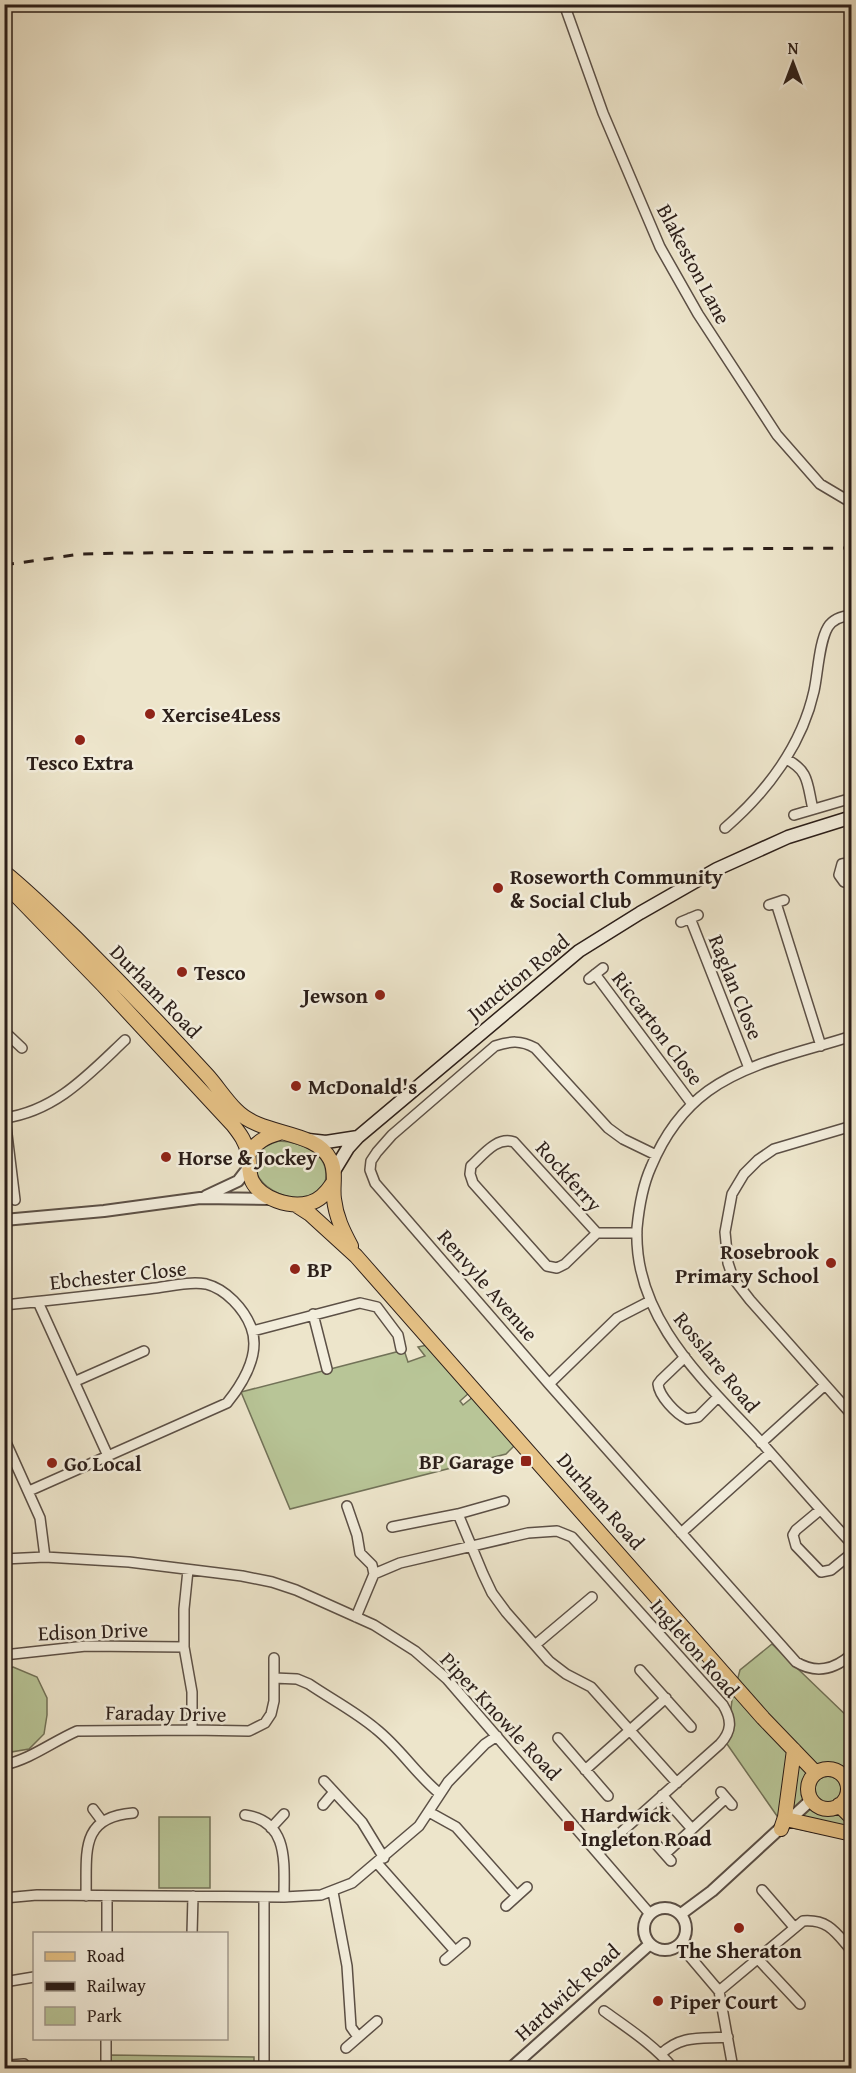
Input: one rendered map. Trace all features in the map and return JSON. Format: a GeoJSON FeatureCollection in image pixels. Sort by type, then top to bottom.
{"type":"FeatureCollection","features":[{"type":"Feature","properties":{"kind":"main road","name":"Junction Road"},"geometry":{"type":"LineString","coordinates":[[334,1177],[348,1149],[358,1137],[579,951],[717,869],[788,837],[852,817]]}},
{"type":"Feature","properties":{"kind":"main road","name":"Durham Road"},"geometry":{"type":"LineString","coordinates":[[4,872],[25,888],[113,975],[208,1076],[236,1111],[250,1123],[308,1140],[320,1147],[330,1159],[339,1224],[356,1256]]}},
{"type":"Feature","properties":{"kind":"main road","name":"Durham Road"},"geometry":{"type":"LineString","coordinates":[[4,883],[103,985],[233,1125],[245,1141],[252,1181],[261,1192],[274,1200],[296,1204],[310,1203],[326,1194],[334,1177]]}},
{"type":"Feature","properties":{"kind":"main road"},"geometry":{"type":"LineString","coordinates":[[248,1162],[254,1145],[265,1137],[279,1133]]}},
{"type":"Feature","properties":{"kind":"main road"},"geometry":{"type":"LineString","coordinates":[[308,1140],[326,1142],[358,1137]]}},
{"type":"Feature","properties":{"kind":"main road","name":"Durham Road"},"geometry":{"type":"LineString","coordinates":[[296,1204],[356,1256],[816,1772]]}},
{"type":"Feature","properties":{"kind":"main road"},"geometry":{"type":"LineString","coordinates":[[794,1750],[785,1825],[852,1834]]}},
{"type":"Feature","properties":{"kind":"main road"},"geometry":{"type":"LineString","coordinates":[[828,1768],[848,1773],[847,1794],[839,1805],[828,1809],[822,1808],[811,1800],[807,1789],[816,1772],[828,1768]]}},
{"type":"Feature","properties":{"kind":"main road"},"geometry":{"type":"LineString","coordinates":[[839,1805],[852,1818]]}},
{"type":"Feature","properties":{"kind":"street","name":"Blakeston Lane"},"geometry":{"type":"LineString","coordinates":[[564,4],[603,113],[660,246],[698,314],[777,435],[820,484],[852,503]]}},
{"type":"Feature","properties":{"kind":"street"},"geometry":{"type":"LineString","coordinates":[[725,828],[766,788],[786,759],[810,705],[825,633],[832,622],[852,615]]}},
{"type":"Feature","properties":{"kind":"street"},"geometry":{"type":"LineString","coordinates":[[786,759],[801,768],[804,773],[813,809]]}},
{"type":"Feature","properties":{"kind":"street"},"geometry":{"type":"LineString","coordinates":[[794,815],[852,798]]}},
{"type":"Feature","properties":{"kind":"street"},"geometry":{"type":"LineString","coordinates":[[851,885],[844,882],[839,875],[842,864],[852,862]]}},
{"type":"Feature","properties":{"kind":"street"},"geometry":{"type":"LineString","coordinates":[[776,903],[821,1046]]}},
{"type":"Feature","properties":{"kind":"street","name":"Raglan Close"},"geometry":{"type":"LineString","coordinates":[[690,918],[749,1068]]}},
{"type":"Feature","properties":{"kind":"street","name":"Riccarton Close"},"geometry":{"type":"LineString","coordinates":[[595,974],[692,1104]]}},
{"type":"Feature","properties":{"kind":"street"},"geometry":{"type":"LineString","coordinates":[[6,1036],[22,1048]]}},
{"type":"Feature","properties":{"kind":"street","name":"Rosslare Road"},"geometry":{"type":"LineString","coordinates":[[852,1036],[749,1068],[709,1091],[692,1104],[667,1136],[645,1180],[640,1197],[637,1233],[637,1255],[650,1301],[662,1327],[718,1397],[852,1545]]}},
{"type":"Feature","properties":{"kind":"street"},"geometry":{"type":"LineString","coordinates":[[15,1200],[5,1118],[32,1112],[58,1099],[79,1083],[125,1040]]}},
{"type":"Feature","properties":{"kind":"street","name":"Renvyle Avenue"},"geometry":{"type":"LineString","coordinates":[[656,1155],[623,1139],[608,1128],[535,1048],[526,1043],[509,1041],[495,1046],[401,1128],[371,1161],[370,1170],[375,1183],[549,1384],[796,1662],[806,1669],[822,1670],[834,1668],[852,1654]]}},
{"type":"Feature","properties":{"kind":"street"},"geometry":{"type":"LineString","coordinates":[[852,1126],[774,1149],[758,1160],[744,1174],[732,1194],[725,1232],[728,1263],[733,1278],[852,1415]]}},
{"type":"Feature","properties":{"kind":"street","name":"Rockferry"},"geometry":{"type":"LineString","coordinates":[[507,1139],[514,1142],[597,1233],[565,1264],[557,1268],[547,1266],[473,1183],[470,1174],[471,1166],[499,1142],[507,1139]]}},
{"type":"Feature","properties":{"kind":"street"},"geometry":{"type":"LineString","coordinates":[[200,1198],[238,1181],[248,1162]]}},
{"type":"Feature","properties":{"kind":"street"},"geometry":{"type":"LineString","coordinates":[[4,1220],[104,1211],[200,1198],[274,1200]]}},
{"type":"Feature","properties":{"kind":"street"},"geometry":{"type":"LineString","coordinates":[[597,1233],[637,1233]]}},
{"type":"Feature","properties":{"kind":"street","name":"Ebchester Close"},"geometry":{"type":"LineString","coordinates":[[4,1305],[114,1291],[207,1284],[223,1292],[245,1312],[253,1331]]}},
{"type":"Feature","properties":{"kind":"street"},"geometry":{"type":"LineString","coordinates":[[549,1384],[617,1318],[650,1301]]}},
{"type":"Feature","properties":{"kind":"street"},"geometry":{"type":"LineString","coordinates":[[38,1302],[76,1381],[108,1456]]}},
{"type":"Feature","properties":{"kind":"street"},"geometry":{"type":"LineString","coordinates":[[29,1491],[227,1402],[236,1391],[251,1363],[253,1331],[360,1303],[377,1307],[398,1335],[401,1349]]}},
{"type":"Feature","properties":{"kind":"street"},"geometry":{"type":"LineString","coordinates":[[313,1314],[327,1369]]}},
{"type":"Feature","properties":{"kind":"street"},"geometry":{"type":"LineString","coordinates":[[76,1381],[130,1351],[144,1351]]}},
{"type":"Feature","properties":{"kind":"street"},"geometry":{"type":"LineString","coordinates":[[685,1357],[658,1384],[661,1393],[687,1419],[698,1417],[718,1397]]}},
{"type":"Feature","properties":{"kind":"street"},"geometry":{"type":"LineString","coordinates":[[761,1443],[825,1385]]}},
{"type":"Feature","properties":{"kind":"street"},"geometry":{"type":"LineString","coordinates":[[4,1438],[7,1452],[29,1491],[40,1518],[45,1557]]}},
{"type":"Feature","properties":{"kind":"street"},"geometry":{"type":"LineString","coordinates":[[681,1533],[770,1453]]}},
{"type":"Feature","properties":{"kind":"street"},"geometry":{"type":"LineString","coordinates":[[392,1527],[459,1514],[504,1501]]}},
{"type":"Feature","properties":{"kind":"street"},"geometry":{"type":"LineString","coordinates":[[347,1506],[357,1535],[360,1553],[372,1565],[374,1574],[356,1617]]}},
{"type":"Feature","properties":{"kind":"street"},"geometry":{"type":"LineString","coordinates":[[820,1510],[796,1530],[793,1535],[796,1546],[821,1572],[831,1570],[852,1553]]}},
{"type":"Feature","properties":{"kind":"street"},"geometry":{"type":"LineString","coordinates":[[459,1514],[492,1593],[506,1612],[549,1661],[566,1674],[591,1687],[677,1783]]}},
{"type":"Feature","properties":{"kind":"street","name":"Ingleton Road"},"geometry":{"type":"LineString","coordinates":[[374,1574],[400,1563],[472,1546],[528,1533],[557,1531],[572,1537],[723,1705],[729,1715],[730,1725],[727,1736],[599,1852]]}},
{"type":"Feature","properties":{"kind":"street","name":"Piper Knowle Road"},"geometry":{"type":"LineString","coordinates":[[4,1559],[45,1557],[129,1562],[242,1576],[296,1590],[374,1625],[415,1651],[447,1680],[599,1852],[650,1914]]}},
{"type":"Feature","properties":{"kind":"street"},"geometry":{"type":"LineString","coordinates":[[188,1570],[184,1609],[184,1647],[192,1692],[192,1730]]}},
{"type":"Feature","properties":{"kind":"street"},"geometry":{"type":"LineString","coordinates":[[535,1645],[592,1597]]}},
{"type":"Feature","properties":{"kind":"street","name":"Edison Drive"},"geometry":{"type":"LineString","coordinates":[[4,1655],[86,1646],[184,1647]]}},
{"type":"Feature","properties":{"kind":"street","name":"Faraday Drive"},"geometry":{"type":"LineString","coordinates":[[4,1765],[29,1758],[77,1731],[249,1731],[265,1723],[271,1714],[274,1658]]}},
{"type":"Feature","properties":{"kind":"street"},"geometry":{"type":"LineString","coordinates":[[640,1670],[691,1727]]}},
{"type":"Feature","properties":{"kind":"street"},"geometry":{"type":"LineString","coordinates":[[274,1678],[297,1679],[309,1684],[376,1729],[439,1793]]}},
{"type":"Feature","properties":{"kind":"street"},"geometry":{"type":"LineString","coordinates":[[585,1770],[666,1698]]}},
{"type":"Feature","properties":{"kind":"street"},"geometry":{"type":"LineString","coordinates":[[4,1898],[37,1895],[284,1897],[333,1892],[352,1883],[419,1826],[439,1793],[485,1744],[497,1736]]}},
{"type":"Feature","properties":{"kind":"street"},"geometry":{"type":"LineString","coordinates":[[558,1738],[608,1796]]}},
{"type":"Feature","properties":{"kind":"street"},"geometry":{"type":"LineString","coordinates":[[324,1781],[362,1822],[380,1861],[455,1952]]}},
{"type":"Feature","properties":{"kind":"street"},"geometry":{"type":"LineString","coordinates":[[323,1805],[334,1792]]}},
{"type":"Feature","properties":{"kind":"street"},"geometry":{"type":"LineString","coordinates":[[663,1796],[692,1829]]}},
{"type":"Feature","properties":{"kind":"street"},"geometry":{"type":"LineString","coordinates":[[656,1844],[668,1857],[692,1829],[726,1798]]}},
{"type":"Feature","properties":{"kind":"street"},"geometry":{"type":"LineString","coordinates":[[681,1914],[712,1891],[811,1800]]}},
{"type":"Feature","properties":{"kind":"street"},"geometry":{"type":"LineString","coordinates":[[93,1809],[102,1821]]}},
{"type":"Feature","properties":{"kind":"street"},"geometry":{"type":"LineString","coordinates":[[429,1812],[456,1827],[517,1896]]}},
{"type":"Feature","properties":{"kind":"street"},"geometry":{"type":"LineString","coordinates":[[86,1896],[87,1850],[91,1834],[102,1821],[115,1814],[133,1813]]}},
{"type":"Feature","properties":{"kind":"street"},"geometry":{"type":"LineString","coordinates":[[271,1828],[284,1814]]}},
{"type":"Feature","properties":{"kind":"street"},"geometry":{"type":"LineString","coordinates":[[244,1815],[264,1822],[271,1828],[283,1847],[284,1897]]}},
{"type":"Feature","properties":{"kind":"street"},"geometry":{"type":"LineString","coordinates":[[506,1906],[527,1887]]}},
{"type":"Feature","properties":{"kind":"street"},"geometry":{"type":"LineString","coordinates":[[762,1890],[794,1927]]}},
{"type":"Feature","properties":{"kind":"street"},"geometry":{"type":"LineString","coordinates":[[333,1892],[347,1966],[351,2027],[358,2037]]}},
{"type":"Feature","properties":{"kind":"street"},"geometry":{"type":"LineString","coordinates":[[106,1932],[107,1896]]}},
{"type":"Feature","properties":{"kind":"street"},"geometry":{"type":"LineString","coordinates":[[192,1932],[193,1896]]}},
{"type":"Feature","properties":{"kind":"street"},"geometry":{"type":"LineString","coordinates":[[264,1897],[264,2068]]}},
{"type":"Feature","properties":{"kind":"street"},"geometry":{"type":"LineString","coordinates":[[650,1914],[658,1909],[667,1908],[681,1914],[687,1929],[680,1945],[719,1991],[733,2068]]}},
{"type":"Feature","properties":{"kind":"street","name":"Hardwick Road"},"geometry":{"type":"LineString","coordinates":[[650,1914],[645,1922],[644,1930],[650,1944],[664,1951],[680,1945]]}},
{"type":"Feature","properties":{"kind":"street"},"geometry":{"type":"LineString","coordinates":[[719,1991],[803,1921],[816,1920],[830,1926],[852,1950]]}},
{"type":"Feature","properties":{"kind":"street"},"geometry":{"type":"LineString","coordinates":[[445,1960],[465,1943]]}},
{"type":"Feature","properties":{"kind":"street","name":"Hardwick Road"},"geometry":{"type":"LineString","coordinates":[[511,2068],[650,1944]]}},
{"type":"Feature","properties":{"kind":"street"},"geometry":{"type":"LineString","coordinates":[[758,1959],[800,2004]]}},
{"type":"Feature","properties":{"kind":"street"},"geometry":{"type":"LineString","coordinates":[[4,1982],[33,1977]]}},
{"type":"Feature","properties":{"kind":"street"},"geometry":{"type":"LineString","coordinates":[[604,2011],[662,2054],[673,2068]]}},
{"type":"Feature","properties":{"kind":"street"},"geometry":{"type":"LineString","coordinates":[[346,2048],[377,2021]]}},
{"type":"Feature","properties":{"kind":"street"},"geometry":{"type":"LineString","coordinates":[[662,2054],[670,2046],[684,2040],[728,2037]]}},
{"type":"Feature","properties":{"kind":"street"},"geometry":{"type":"LineString","coordinates":[[106,2040],[106,2068]]}},
{"type":"Feature","properties":{"kind":"street"},"geometry":{"type":"LineString","coordinates":[[7,2068],[10,2065],[24,2063]]}},
{"type":"Feature","properties":{"kind":"green space"},"geometry":{"type":"Polygon","coordinates":[[[279,1141],[295,1143],[316,1154],[325,1167],[326,1179],[322,1188],[309,1197],[298,1198],[285,1196],[263,1183],[257,1174],[255,1164],[257,1155],[265,1147],[279,1141]]]}},
{"type":"Feature","properties":{"kind":"green space"},"geometry":{"type":"Polygon","coordinates":[[[427,1345],[469,1393],[460,1401],[463,1405],[473,1397],[515,1445],[506,1454],[290,1509],[241,1392],[404,1350],[408,1362],[425,1356],[418,1347],[427,1345]]]}},
{"type":"Feature","properties":{"kind":"green space"},"geometry":{"type":"Polygon","coordinates":[[[772,1644],[851,1720],[851,1840],[784,1826],[727,1744],[732,1700],[740,1670],[772,1644]]]}},
{"type":"Feature","properties":{"kind":"green space"},"geometry":{"type":"Polygon","coordinates":[[[13,1667],[37,1677],[47,1698],[47,1715],[44,1734],[29,1749],[5,1753],[5,1669],[13,1667]]]}},
{"type":"Feature","properties":{"kind":"green space"},"geometry":{"type":"Polygon","coordinates":[[[159,1817],[210,1817],[210,1888],[159,1888],[159,1817]]]}},
{"type":"Feature","properties":{"kind":"green space"},"geometry":{"type":"Polygon","coordinates":[[[110,2055],[254,2057],[254,2068],[110,2068],[110,2055]]]}},
{"type":"Feature","properties":{"kind":"railway"},"geometry":{"type":"LineString","coordinates":[[4,565],[81,554],[128,553],[852,548]]}},
{"type":"Feature","properties":{"kind":"place","name":"Xercise4Less"},"geometry":{"type":"Point","coordinates":[150,714]}},
{"type":"Feature","properties":{"kind":"place","name":"Tesco Extra"},"geometry":{"type":"Point","coordinates":[80,740]}},
{"type":"Feature","properties":{"kind":"place","name":"Roseworth Community & Social Club"},"geometry":{"type":"Point","coordinates":[498,888]}},
{"type":"Feature","properties":{"kind":"place","name":"Tesco"},"geometry":{"type":"Point","coordinates":[182,972]}},
{"type":"Feature","properties":{"kind":"place","name":"Jewson"},"geometry":{"type":"Point","coordinates":[380,995]}},
{"type":"Feature","properties":{"kind":"place","name":"McDonald's"},"geometry":{"type":"Point","coordinates":[296,1086]}},
{"type":"Feature","properties":{"kind":"place","name":"Horse & Jockey"},"geometry":{"type":"Point","coordinates":[166,1157]}},
{"type":"Feature","properties":{"kind":"place","name":"Rosebrook Primary School"},"geometry":{"type":"Point","coordinates":[831,1263]}},
{"type":"Feature","properties":{"kind":"place","name":"BP"},"geometry":{"type":"Point","coordinates":[295,1269]}},
{"type":"Feature","properties":{"kind":"place","name":"BP Garage"},"geometry":{"type":"Point","coordinates":[526,1461]}},
{"type":"Feature","properties":{"kind":"place","name":"Go Local"},"geometry":{"type":"Point","coordinates":[52,1463]}},
{"type":"Feature","properties":{"kind":"place","name":"Hardwick Ingleton Road"},"geometry":{"type":"Point","coordinates":[569,1826]}},
{"type":"Feature","properties":{"kind":"place","name":"The Sheraton"},"geometry":{"type":"Point","coordinates":[739,1928]}},
{"type":"Feature","properties":{"kind":"place","name":"Piper Court"},"geometry":{"type":"Point","coordinates":[658,2001]}}]}
